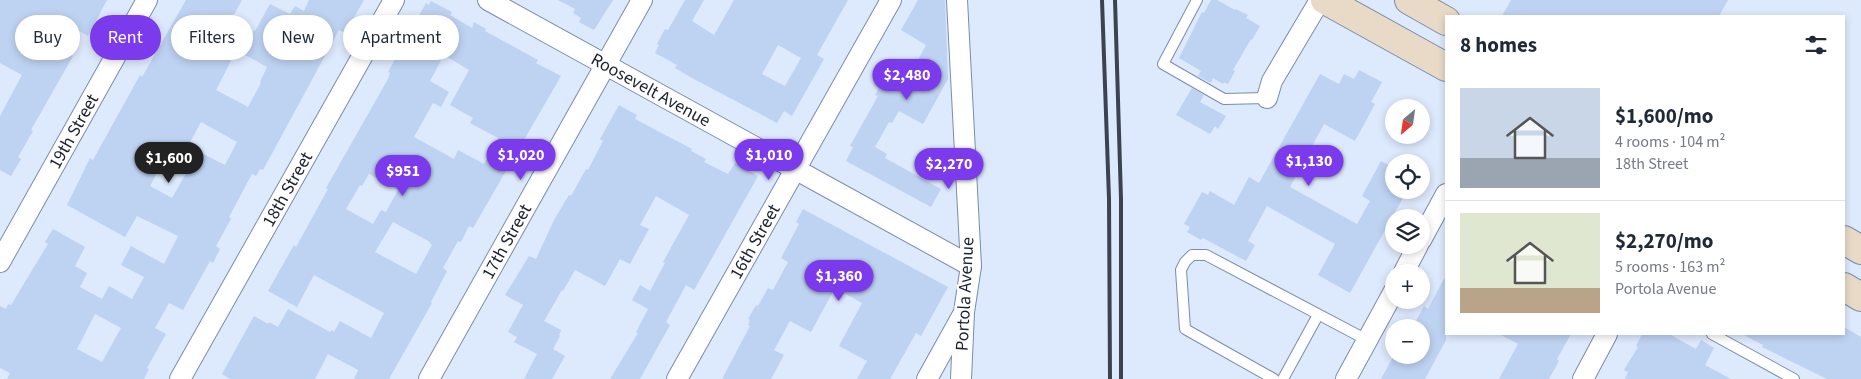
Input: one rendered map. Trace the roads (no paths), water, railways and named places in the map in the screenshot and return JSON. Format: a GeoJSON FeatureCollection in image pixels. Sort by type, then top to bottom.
{"type":"FeatureCollection","features":[{"type":"Feature","properties":{"kind":"main road"},"geometry":{"type":"LineString","coordinates":[[1325,0],[1445,66]]}},
{"type":"Feature","properties":{"kind":"main road"},"geometry":{"type":"LineString","coordinates":[[1409,0],[1445,20]]}},
{"type":"Feature","properties":{"kind":"main road"},"geometry":{"type":"LineString","coordinates":[[1845,241],[1861,250]]}},
{"type":"Feature","properties":{"kind":"main road"},"geometry":{"type":"LineString","coordinates":[[1845,288],[1861,297]]}},
{"type":"Feature","properties":{"kind":"street","name":"19th Street"},"geometry":{"type":"LineString","coordinates":[[0,262],[147,0]]}},
{"type":"Feature","properties":{"kind":"street","name":"18th Street"},"geometry":{"type":"LineString","coordinates":[[180,379],[394,0]]}},
{"type":"Feature","properties":{"kind":"street","name":"Roosevelt Avenue"},"geometry":{"type":"LineString","coordinates":[[488,0],[971,266]]}},
{"type":"Feature","properties":{"kind":"street","name":"17th Street"},"geometry":{"type":"LineString","coordinates":[[429,379],[642,0]]}},
{"type":"Feature","properties":{"kind":"street","name":"16th Street"},"geometry":{"type":"LineString","coordinates":[[677,379],[891,0]]}},
{"type":"Feature","properties":{"kind":"street","name":"Portola Avenue"},"geometry":{"type":"LineString","coordinates":[[957,0],[971,266],[964,312],[961,379]]}},
{"type":"Feature","properties":{"kind":"street"},"geometry":{"type":"LineString","coordinates":[[1267,98],[1272,81],[1320,0]]}},
{"type":"Feature","properties":{"kind":"street"},"geometry":{"type":"LineString","coordinates":[[1430,223],[1445,196]]}},
{"type":"Feature","properties":{"kind":"street"},"geometry":{"type":"LineString","coordinates":[[1346,379],[1385,307]]}},
{"type":"Feature","properties":{"kind":"street"},"geometry":{"type":"LineString","coordinates":[[926,379],[964,312]]}},
{"type":"Feature","properties":{"kind":"street"},"geometry":{"type":"LineString","coordinates":[[1583,379],[1606,335]]}},
{"type":"Feature","properties":{"kind":"lane"},"geometry":{"type":"LineString","coordinates":[[1197,0],[1163,64],[1224,99],[1267,98]]}},
{"type":"Feature","properties":{"kind":"lane"},"geometry":{"type":"LineString","coordinates":[[1274,379],[1185,330],[1181,270],[1185,262],[1192,255],[1206,255],[1367,340]]}},
{"type":"Feature","properties":{"kind":"lane"},"geometry":{"type":"LineString","coordinates":[[1283,379],[1318,315]]}},
{"type":"Feature","properties":{"kind":"lane"},"geometry":{"type":"LineString","coordinates":[[1714,335],[1794,379]]}},
{"type":"Feature","properties":{"kind":"railway"},"geometry":{"type":"LineString","coordinates":[[1102,0],[1109,199],[1110,379]]}},
{"type":"Feature","properties":{"kind":"railway"},"geometry":{"type":"LineString","coordinates":[[1115,0],[1121,199],[1121,379]]}}]}
